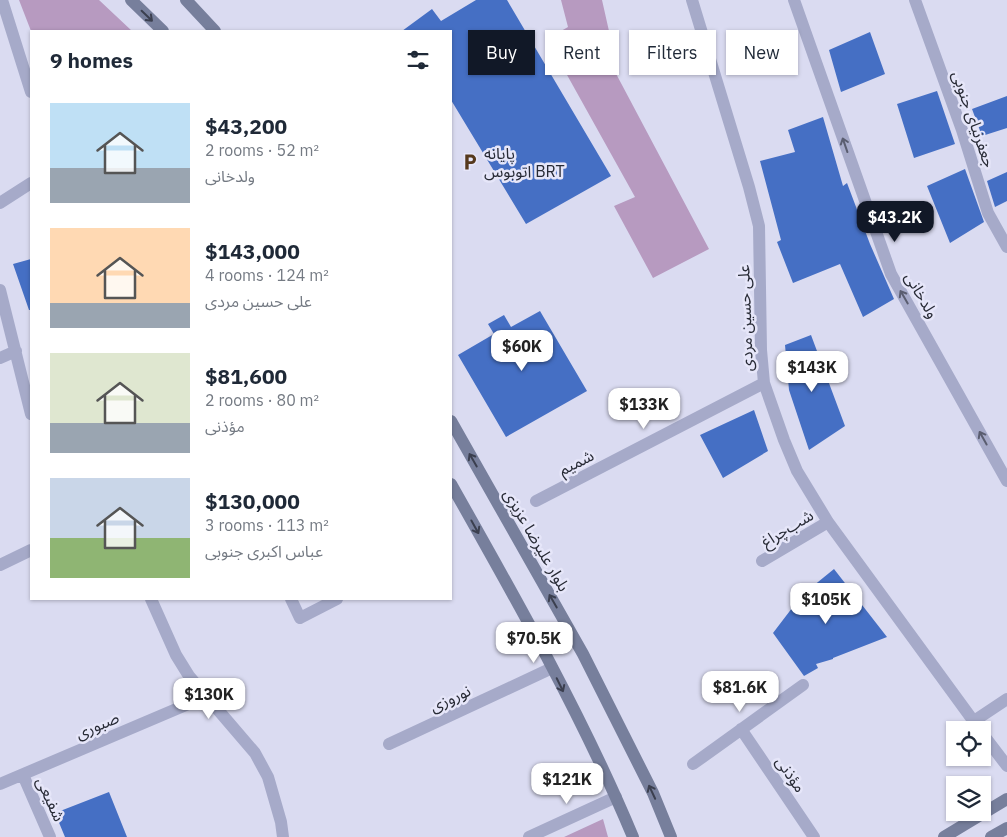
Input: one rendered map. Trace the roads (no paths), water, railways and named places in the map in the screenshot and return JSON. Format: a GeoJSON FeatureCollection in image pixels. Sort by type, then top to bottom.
{"type":"FeatureCollection","features":[{"type":"Feature","properties":{"kind":"main road"},"geometry":{"type":"LineString","coordinates":[[130,0],[162,30]]}},
{"type":"Feature","properties":{"kind":"main road"},"geometry":{"type":"LineString","coordinates":[[186,0],[214,30]]}},
{"type":"Feature","properties":{"kind":"main road","name":"بلوار علیرضا عزیزی"},"geometry":{"type":"LineString","coordinates":[[452,423],[583,654],[653,793],[671,837]]}},
{"type":"Feature","properties":{"kind":"main road"},"geometry":{"type":"LineString","coordinates":[[452,486],[552,668],[616,797],[633,837]]}},
{"type":"Feature","properties":{"kind":"main road"},"geometry":{"type":"LineString","coordinates":[[944,837],[1007,799]]}},
{"type":"Feature","properties":{"kind":"main road"},"geometry":{"type":"LineString","coordinates":[[991,837],[1007,828]]}},
{"type":"Feature","properties":{"kind":"street"},"geometry":{"type":"LineString","coordinates":[[2,0],[30,89]]}},
{"type":"Feature","properties":{"kind":"street","name":"علی حسین مردی"},"geometry":{"type":"LineString","coordinates":[[693,0],[749,187],[758,226],[761,350],[764,383],[796,471],[828,522],[974,721]]}},
{"type":"Feature","properties":{"kind":"street","name":"ولدخانی"},"geometry":{"type":"LineString","coordinates":[[794,0],[891,274],[1007,481]]}},
{"type":"Feature","properties":{"kind":"street","name":"جعفرنیای جنوبی"},"geometry":{"type":"LineString","coordinates":[[915,0],[962,130],[988,213],[1007,247]]}},
{"type":"Feature","properties":{"kind":"street"},"geometry":{"type":"LineString","coordinates":[[0,203],[30,184]]}},
{"type":"Feature","properties":{"kind":"street"},"geometry":{"type":"LineString","coordinates":[[0,290],[30,410]]}},
{"type":"Feature","properties":{"kind":"street"},"geometry":{"type":"LineString","coordinates":[[0,358],[16,351]]}},
{"type":"Feature","properties":{"kind":"street","name":"شمیم"},"geometry":{"type":"LineString","coordinates":[[536,501],[764,383]]}},
{"type":"Feature","properties":{"kind":"street","name":"شب‌چراغ"},"geometry":{"type":"LineString","coordinates":[[762,561],[828,522]]}},
{"type":"Feature","properties":{"kind":"street"},"geometry":{"type":"LineString","coordinates":[[0,565],[30,550]]}},
{"type":"Feature","properties":{"kind":"street"},"geometry":{"type":"LineString","coordinates":[[151,600],[176,655],[188,676],[254,753],[268,777],[281,822],[283,837]]}},
{"type":"Feature","properties":{"kind":"street"},"geometry":{"type":"LineString","coordinates":[[291,600],[300,618],[335,600]]}},
{"type":"Feature","properties":{"kind":"street","name":"نوروزی"},"geometry":{"type":"LineString","coordinates":[[390,744],[552,668]]}},
{"type":"Feature","properties":{"kind":"street"},"geometry":{"type":"LineString","coordinates":[[693,764],[803,685]]}},
{"type":"Feature","properties":{"kind":"street","name":"صبوری"},"geometry":{"type":"LineString","coordinates":[[0,784],[207,696]]}},
{"type":"Feature","properties":{"kind":"street"},"geometry":{"type":"LineString","coordinates":[[986,721],[1007,699]]}},
{"type":"Feature","properties":{"kind":"street","name":"مؤذنی"},"geometry":{"type":"LineString","coordinates":[[741,729],[814,837]]}},
{"type":"Feature","properties":{"kind":"street","name":"علی حسین مردی"},"geometry":{"type":"LineString","coordinates":[[991,744],[1007,766]]}},
{"type":"Feature","properties":{"kind":"street","name":"شفیعی"},"geometry":{"type":"LineString","coordinates":[[23,774],[50,837]]}},
{"type":"Feature","properties":{"kind":"street"},"geometry":{"type":"LineString","coordinates":[[529,837],[616,797]]}},
{"type":"Feature","properties":{"kind":"place","name":"پایانه اتوبوس BRT"},"geometry":{"type":"Point","coordinates":[470,162]}}]}
